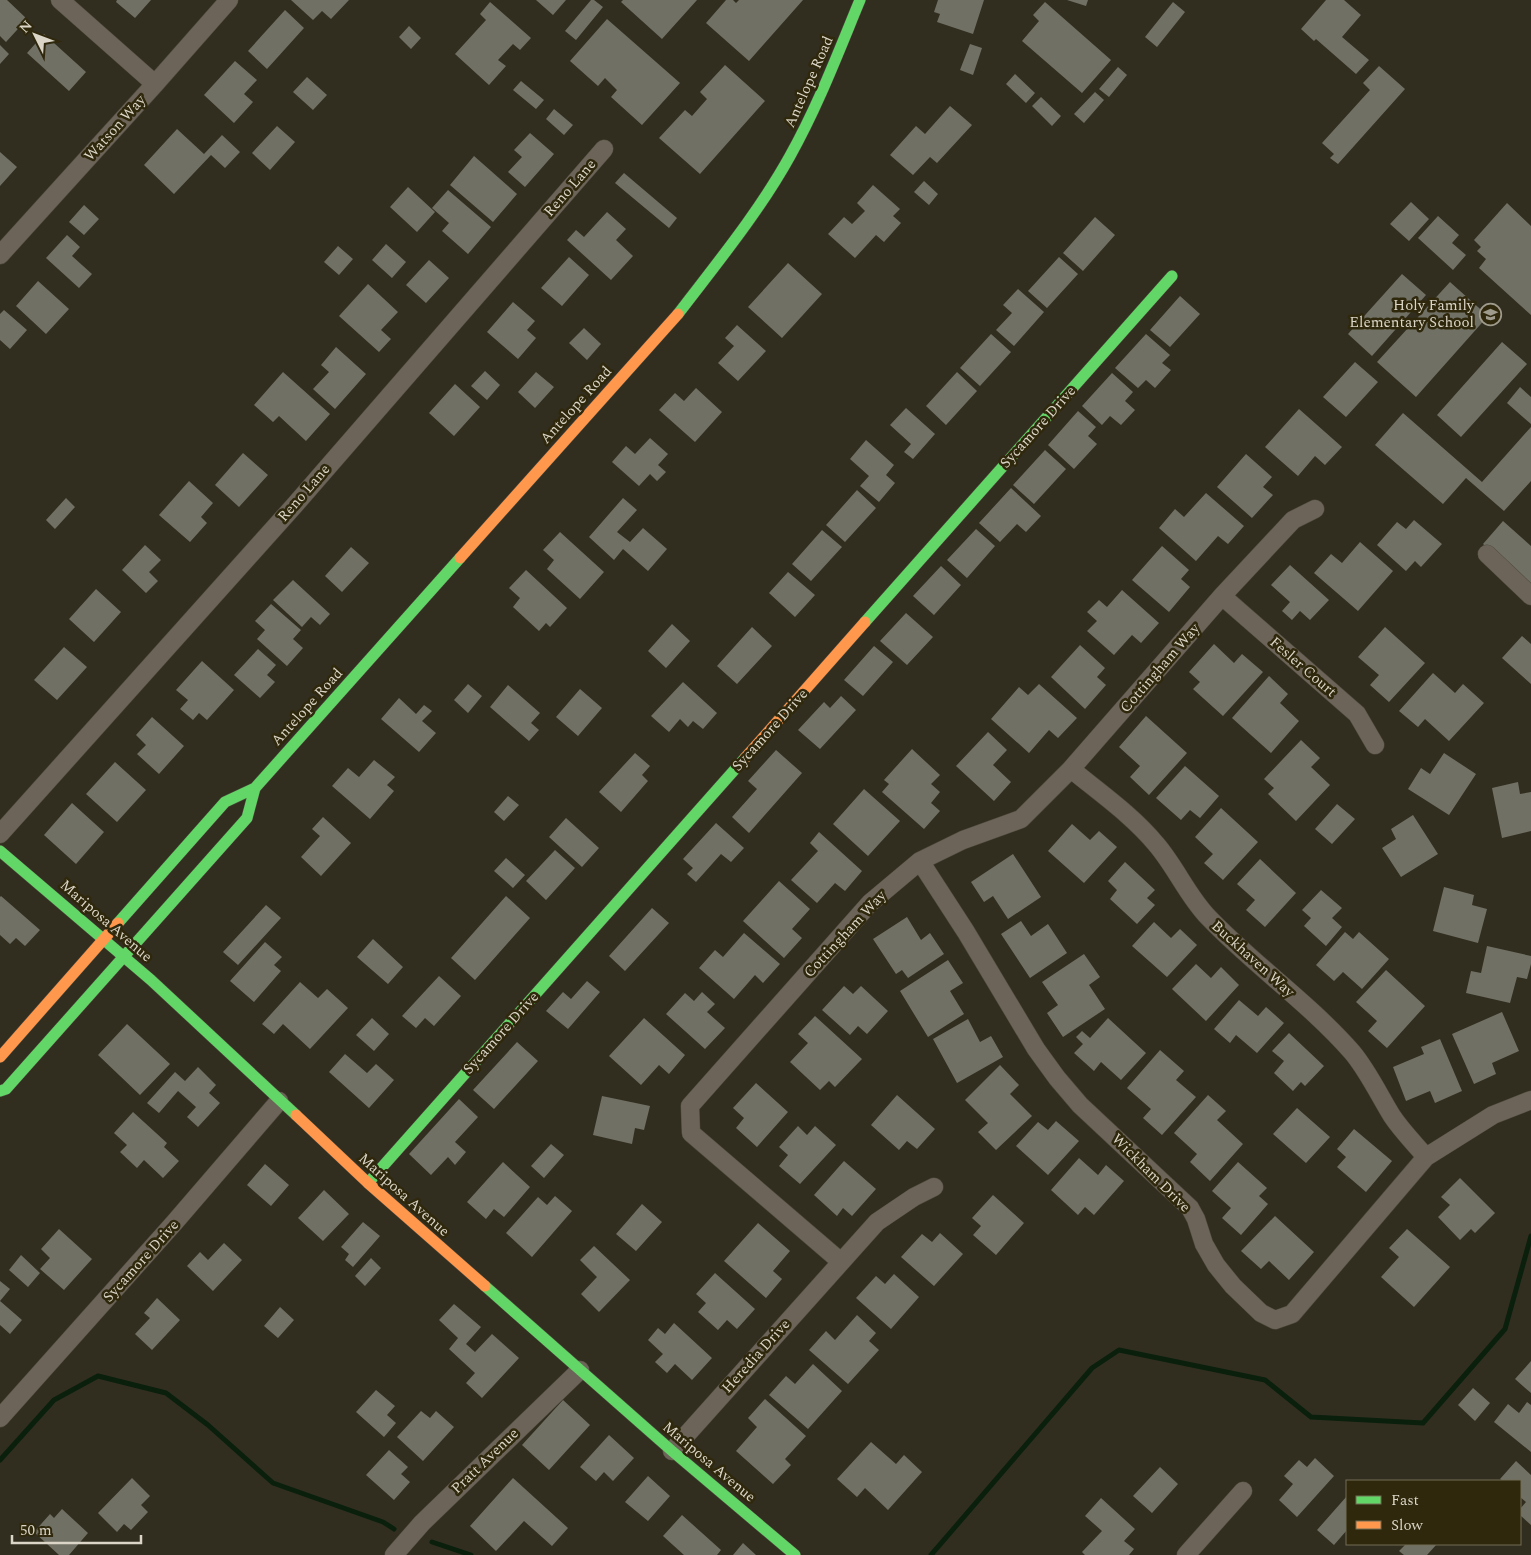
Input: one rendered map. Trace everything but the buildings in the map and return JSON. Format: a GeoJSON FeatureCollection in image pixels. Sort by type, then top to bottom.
{"type":"FeatureCollection","features":[{"type":"Feature","properties":{"kind":"street"},"geometry":{"type":"LineString","coordinates":[[60,0],[155,84]]}},
{"type":"Feature","properties":{"kind":"street","name":"Watson Way"},"geometry":{"type":"LineString","coordinates":[[0,255],[229,0]]}},
{"type":"Feature","properties":{"kind":"street","name":"Antelope Road"},"geometry":{"type":"LineString","coordinates":[[0,1057],[225,802],[255,788],[677,315],[729,248],[765,197],[790,157],[817,105],[860,0]]}},
{"type":"Feature","properties":{"kind":"street","name":"Reno Lane"},"geometry":{"type":"LineString","coordinates":[[0,834],[293,507],[604,149]]}},
{"type":"Feature","properties":{"kind":"street","name":"Sycamore Drive"},"geometry":{"type":"LineString","coordinates":[[368,1183],[1172,276]]}},
{"type":"Feature","properties":{"kind":"street","name":"Cottingham Way"},"geometry":{"type":"LineString","coordinates":[[840,1261],[691,1133],[690,1106],[870,903],[920,861],[963,840],[1021,819],[1071,769],[1222,596],[1292,520],[1315,509]]}},
{"type":"Feature","properties":{"kind":"street"},"geometry":{"type":"LineString","coordinates":[[1487,554],[1531,596]]}},
{"type":"Feature","properties":{"kind":"street","name":"Fesler Court"},"geometry":{"type":"LineString","coordinates":[[1222,596],[1357,714],[1375,745]]}},
{"type":"Feature","properties":{"kind":"street","name":"Buckhaven Way"},"geometry":{"type":"LineString","coordinates":[[1071,769],[1135,822],[1156,844],[1178,874],[1192,898],[1207,916],[1236,945],[1329,1028],[1353,1053],[1393,1117],[1426,1157]]}},
{"type":"Feature","properties":{"kind":"street","name":"Antelope Road"},"geometry":{"type":"LineString","coordinates":[[0,1091],[6,1088],[247,818],[255,788]]}},
{"type":"Feature","properties":{"kind":"street","name":"Mariposa Avenue"},"geometry":{"type":"LineString","coordinates":[[0,851],[151,980],[368,1183],[672,1451],[795,1555]]}},
{"type":"Feature","properties":{"kind":"street","name":"Wickham Drive"},"geometry":{"type":"LineString","coordinates":[[920,861],[966,932],[1036,1050],[1057,1078],[1080,1105],[1190,1208],[1196,1219],[1204,1244],[1216,1265],[1233,1286],[1261,1313],[1275,1320],[1292,1314],[1426,1157],[1493,1115],[1531,1100]]}},
{"type":"Feature","properties":{"kind":"street","name":"Sycamore Drive"},"geometry":{"type":"LineString","coordinates":[[0,1418],[174,1223],[279,1101]]}},
{"type":"Feature","properties":{"kind":"street","name":"Heredia Drive"},"geometry":{"type":"LineString","coordinates":[[672,1451],[876,1222],[914,1197],[934,1187]]}},
{"type":"Feature","properties":{"kind":"street","name":"Pratt Avenue"},"geometry":{"type":"LineString","coordinates":[[394,1555],[422,1523],[580,1370]]}},
{"type":"Feature","properties":{"kind":"street"},"geometry":{"type":"LineString","coordinates":[[1186,1555],[1243,1491]]}},
{"type":"Feature","properties":{"kind":"waterway"},"geometry":{"type":"LineString","coordinates":[[931,1555],[1092,1368],[1119,1350],[1265,1380],[1311,1417],[1423,1423],[1505,1329],[1531,1236]]}},
{"type":"Feature","properties":{"kind":"waterway"},"geometry":{"type":"LineString","coordinates":[[0,1460],[54,1400],[98,1376],[166,1393],[208,1425],[273,1483],[383,1522],[394,1529]]}},
{"type":"Feature","properties":{"kind":"waterway"},"geometry":{"type":"LineString","coordinates":[[432,1542],[471,1555]]}},
{"type":"Feature","properties":{"kind":"traffic: fast"},"geometry":{"type":"LineString","coordinates":[[678,314],[751,217],[778,177],[819,99],[860,0]]}},
{"type":"Feature","properties":{"kind":"traffic: fast"},"geometry":{"type":"LineString","coordinates":[[865,622],[1172,276]]}},
{"type":"Feature","properties":{"kind":"traffic: fast"},"geometry":{"type":"LineString","coordinates":[[118,923],[225,802],[255,788],[460,558]]}},
{"type":"Feature","properties":{"kind":"traffic: fast"},"geometry":{"type":"LineString","coordinates":[[368,1183],[745,758]]}},
{"type":"Feature","properties":{"kind":"traffic: fast"},"geometry":{"type":"LineString","coordinates":[[0,1091],[6,1089],[247,818],[255,788]]}},
{"type":"Feature","properties":{"kind":"traffic: fast"},"geometry":{"type":"LineString","coordinates":[[0,851],[151,980],[296,1115]]}},
{"type":"Feature","properties":{"kind":"traffic: fast"},"geometry":{"type":"LineString","coordinates":[[485,1286],[672,1451],[795,1555]]}},
{"type":"Feature","properties":{"kind":"traffic: slow"},"geometry":{"type":"LineString","coordinates":[[460,558],[678,314]]}},
{"type":"Feature","properties":{"kind":"traffic: slow"},"geometry":{"type":"LineString","coordinates":[[745,758],[865,622]]}},
{"type":"Feature","properties":{"kind":"traffic: slow"},"geometry":{"type":"LineString","coordinates":[[0,1057],[118,923]]}},
{"type":"Feature","properties":{"kind":"traffic: slow"},"geometry":{"type":"LineString","coordinates":[[296,1115],[368,1183],[485,1286]]}},
{"type":"Feature","properties":{"kind":"place","name":"Holy Family Elementary School"},"geometry":{"type":"Point","coordinates":[1490,314]}}]}
